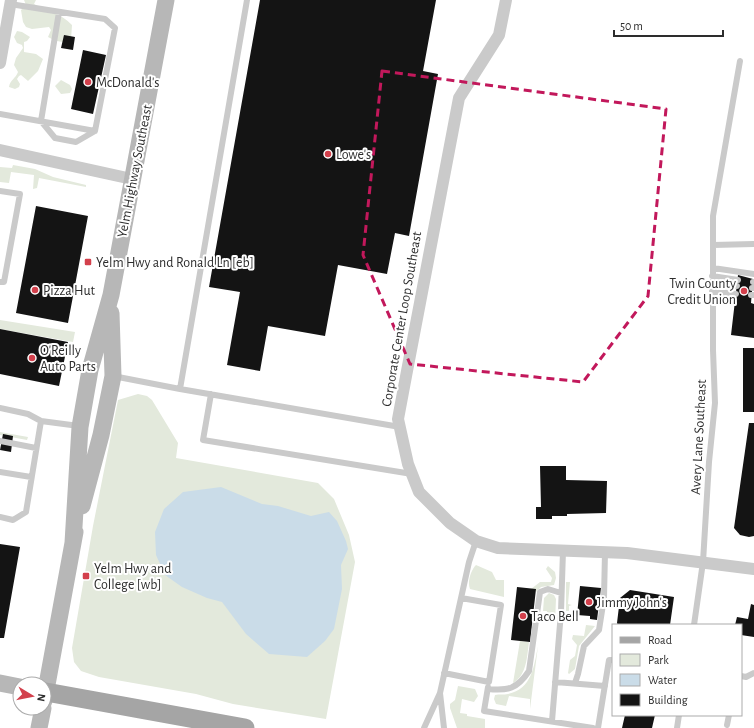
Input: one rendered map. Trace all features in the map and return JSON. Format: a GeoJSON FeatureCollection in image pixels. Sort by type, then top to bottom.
{"type":"FeatureCollection","features":[{"type":"Feature","properties":{"kind":"main road","name":"Yelm Highway Southeast"},"geometry":{"type":"LineString","coordinates":[[72,543],[80,427],[90,370],[111,295],[166,0]]}},
{"type":"Feature","properties":{"kind":"main road","name":"Yelm Highway Southeast"},"geometry":{"type":"LineString","coordinates":[[48,676],[72,543],[101,435],[113,376],[111,295]]}},
{"type":"Feature","properties":{"kind":"main road"},"geometry":{"type":"LineString","coordinates":[[0,683],[12,685]]}},
{"type":"Feature","properties":{"kind":"main road"},"geometry":{"type":"LineString","coordinates":[[52,699],[245,728]]}},
{"type":"Feature","properties":{"kind":"main road","name":"Yelm Highway Southeast"},"geometry":{"type":"LineString","coordinates":[[39,728],[41,716]]}},
{"type":"Feature","properties":{"kind":"street","name":"Corporate Center Loop Southeast"},"geometry":{"type":"LineString","coordinates":[[506,0],[499,35],[459,98],[398,420],[408,464],[419,492],[450,523],[476,541],[498,548],[627,553],[754,570]]}},
{"type":"Feature","properties":{"kind":"street"},"geometry":{"type":"LineString","coordinates":[[1,57],[11,2]]}},
{"type":"Feature","properties":{"kind":"street"},"geometry":{"type":"LineString","coordinates":[[0,150],[132,179]]}},
{"type":"Feature","properties":{"kind":"lane"},"geometry":{"type":"LineString","coordinates":[[180,389],[247,0]]}},
{"type":"Feature","properties":{"kind":"lane"},"geometry":{"type":"LineString","coordinates":[[11,2],[105,19],[115,28],[95,131],[76,142],[55,138],[41,121],[60,12]]}},
{"type":"Feature","properties":{"kind":"lane","name":"Avery Lane Southeast"},"geometry":{"type":"LineString","coordinates":[[694,624],[703,562],[709,462],[715,403],[712,291],[713,216],[740,61]]}},
{"type":"Feature","properties":{"kind":"lane"},"geometry":{"type":"LineString","coordinates":[[0,114],[95,131]]}},
{"type":"Feature","properties":{"kind":"lane"},"geometry":{"type":"LineString","coordinates":[[0,191],[20,194],[4,282],[0,282]]}},
{"type":"Feature","properties":{"kind":"lane"},"geometry":{"type":"LineString","coordinates":[[713,245],[754,244]]}},
{"type":"Feature","properties":{"kind":"lane"},"geometry":{"type":"LineString","coordinates":[[713,268],[754,274]]}},
{"type":"Feature","properties":{"kind":"lane"},"geometry":{"type":"LineString","coordinates":[[712,280],[737,283]]}},
{"type":"Feature","properties":{"kind":"lane"},"geometry":{"type":"LineString","coordinates":[[712,291],[736,294]]}},
{"type":"Feature","properties":{"kind":"lane"},"geometry":{"type":"LineString","coordinates":[[113,376],[400,427]]}},
{"type":"Feature","properties":{"kind":"lane"},"geometry":{"type":"LineString","coordinates":[[211,394],[203,440],[412,474]]}},
{"type":"Feature","properties":{"kind":"lane"},"geometry":{"type":"LineString","coordinates":[[0,408],[28,414],[41,421],[80,427]]}},
{"type":"Feature","properties":{"kind":"lane"},"geometry":{"type":"LineString","coordinates":[[0,517],[13,520],[26,512],[41,421]]}},
{"type":"Feature","properties":{"kind":"lane"},"geometry":{"type":"LineString","coordinates":[[0,441],[36,448]]}},
{"type":"Feature","properties":{"kind":"lane"},"geometry":{"type":"LineString","coordinates":[[0,472],[31,477]]}},
{"type":"Feature","properties":{"kind":"lane"},"geometry":{"type":"LineString","coordinates":[[424,728],[440,693],[461,598],[476,541]]}},
{"type":"Feature","properties":{"kind":"lane"},"geometry":{"type":"LineString","coordinates":[[552,721],[561,612],[562,551]]}},
{"type":"Feature","properties":{"kind":"lane"},"geometry":{"type":"LineString","coordinates":[[575,683],[584,646],[599,630],[603,604],[605,552]]}},
{"type":"Feature","properties":{"kind":"lane"},"geometry":{"type":"LineString","coordinates":[[488,690],[513,688],[522,681],[530,666],[540,592],[548,589],[562,593]]}},
{"type":"Feature","properties":{"kind":"lane"},"geometry":{"type":"LineString","coordinates":[[461,598],[501,605],[484,711],[593,728]]}},
{"type":"Feature","properties":{"kind":"lane"},"geometry":{"type":"LineString","coordinates":[[598,728],[609,660],[612,660]]}},
{"type":"Feature","properties":{"kind":"lane"},"geometry":{"type":"LineString","coordinates":[[444,673],[488,682]]}},
{"type":"Feature","properties":{"kind":"lane"},"geometry":{"type":"LineString","coordinates":[[742,676],[754,673]]}},
{"type":"Feature","properties":{"kind":"lane"},"geometry":{"type":"LineString","coordinates":[[555,682],[605,686]]}},
{"type":"Feature","properties":{"kind":"lane"},"geometry":{"type":"LineString","coordinates":[[440,693],[444,728]]}},
{"type":"Feature","properties":{"kind":"lane"},"geometry":{"type":"LineString","coordinates":[[677,728],[680,716]]}},
{"type":"Feature","properties":{"kind":"lane"},"geometry":{"type":"LineString","coordinates":[[727,724],[729,716]]}},
{"type":"Feature","properties":{"kind":"highlighted area"},"geometry":{"type":"Polygon","coordinates":[[[382,71],[666,109],[648,296],[583,382],[410,364],[363,255],[382,71]]]}},
{"type":"Feature","properties":{"kind":"green space"},"geometry":{"type":"Polygon","coordinates":[[[24,0],[36,0],[34,4],[59,15],[68,21],[72,25],[71,40],[60,42],[48,37],[51,30],[49,27],[32,29],[26,27],[23,22],[21,10],[26,5],[24,0]]]}},
{"type":"Feature","properties":{"kind":"green space"},"geometry":{"type":"Polygon","coordinates":[[[17,31],[30,37],[24,42],[24,52],[36,54],[43,59],[38,71],[28,81],[21,75],[19,76],[17,79],[20,84],[19,87],[15,89],[9,87],[18,72],[14,65],[16,58],[23,48],[22,45],[17,43],[14,37],[17,31]]]}},
{"type":"Feature","properties":{"kind":"green space"},"geometry":{"type":"Polygon","coordinates":[[[61,80],[70,85],[72,89],[70,93],[61,94],[55,86],[61,80]]]}},
{"type":"Feature","properties":{"kind":"green space"},"geometry":{"type":"Polygon","coordinates":[[[13,165],[35,169],[53,177],[86,185],[86,187],[39,178],[37,188],[33,189],[34,175],[11,172],[9,183],[0,182],[0,167],[12,168],[13,165]]]}},
{"type":"Feature","properties":{"kind":"green space"},"geometry":{"type":"Polygon","coordinates":[[[0,320],[75,332],[73,342],[0,329],[0,320]]]}},
{"type":"Feature","properties":{"kind":"green space"},"geometry":{"type":"Polygon","coordinates":[[[138,394],[147,396],[152,400],[178,443],[176,458],[318,483],[334,499],[349,535],[355,562],[326,719],[233,704],[196,694],[99,677],[81,671],[74,662],[72,648],[93,526],[118,400],[138,394]]]}},
{"type":"Feature","properties":{"kind":"green space"},"geometry":{"type":"Polygon","coordinates":[[[0,432],[28,437],[27,440],[0,435],[0,432]]]}},
{"type":"Feature","properties":{"kind":"green space"},"geometry":{"type":"Polygon","coordinates":[[[476,565],[492,572],[496,580],[504,580],[504,597],[470,589],[470,576],[476,565]]]}},
{"type":"Feature","properties":{"kind":"green space"},"geometry":{"type":"Polygon","coordinates":[[[548,566],[555,572],[556,578],[554,585],[541,587],[536,592],[536,589],[531,589],[540,582],[551,582],[552,578],[546,569],[548,566]]]}},
{"type":"Feature","properties":{"kind":"green space"},"geometry":{"type":"Polygon","coordinates":[[[566,582],[570,582],[568,604],[572,605],[569,606],[569,611],[566,611],[566,582]]]}},
{"type":"Feature","properties":{"kind":"green space"},"geometry":{"type":"Polygon","coordinates":[[[549,593],[554,595],[556,599],[555,622],[545,621],[547,611],[543,611],[544,598],[549,593]]]}},
{"type":"Feature","properties":{"kind":"green space"},"geometry":{"type":"Polygon","coordinates":[[[586,625],[595,626],[579,646],[575,669],[569,674],[570,660],[575,656],[577,645],[572,639],[573,635],[584,636],[586,625]]]}},
{"type":"Feature","properties":{"kind":"green space"},"geometry":{"type":"Polygon","coordinates":[[[520,641],[529,642],[526,665],[518,680],[513,683],[520,641]]]}},
{"type":"Feature","properties":{"kind":"green space"},"geometry":{"type":"Polygon","coordinates":[[[538,646],[530,709],[530,699],[509,696],[506,706],[496,704],[494,699],[495,695],[516,691],[527,682],[533,669],[538,646]]]}},
{"type":"Feature","properties":{"kind":"green space"},"geometry":{"type":"Polygon","coordinates":[[[458,686],[475,689],[478,696],[474,702],[462,699],[460,713],[467,714],[467,716],[485,719],[485,728],[457,728],[450,704],[455,700],[458,686]]]}},
{"type":"Feature","properties":{"kind":"water"},"geometry":{"type":"Polygon","coordinates":[[[221,487],[262,504],[278,506],[311,516],[329,512],[337,521],[348,549],[341,565],[342,589],[334,629],[325,641],[307,657],[269,654],[246,634],[222,602],[207,598],[182,587],[165,575],[156,555],[155,532],[164,509],[183,492],[221,487]]]}},
{"type":"Feature","properties":{"kind":"building","name":"Lowe's"},"geometry":{"type":"Polygon","coordinates":[[[260,0],[436,0],[423,71],[438,74],[409,236],[395,233],[387,274],[338,265],[325,336],[268,326],[260,371],[227,365],[240,292],[209,287],[260,0]]]}},
{"type":"Feature","properties":{"kind":"building"},"geometry":{"type":"Polygon","coordinates":[[[64,35],[75,37],[73,50],[61,48],[64,35]]]}},
{"type":"Feature","properties":{"kind":"building","name":"McDonald's"},"geometry":{"type":"Polygon","coordinates":[[[83,50],[106,55],[93,114],[71,109],[83,50]]]}},
{"type":"Feature","properties":{"kind":"building"},"geometry":{"type":"Polygon","coordinates":[[[36,206],[88,216],[68,323],[16,313],[36,206]]]}},
{"type":"Feature","properties":{"kind":"building"},"geometry":{"type":"Polygon","coordinates":[[[738,275],[753,279],[751,303],[754,304],[754,338],[731,335],[738,275]]]}},
{"type":"Feature","properties":{"kind":"building","name":"O'Reilly Auto Parts"},"geometry":{"type":"Polygon","coordinates":[[[0,329],[68,342],[59,386],[0,374],[0,329]]]}},
{"type":"Feature","properties":{"kind":"building"},"geometry":{"type":"Polygon","coordinates":[[[743,348],[754,348],[754,412],[743,412],[743,348]]]}},
{"type":"Feature","properties":{"kind":"building"},"geometry":{"type":"Polygon","coordinates":[[[749,423],[754,423],[754,536],[749,537],[740,535],[734,528],[749,423]]]}},
{"type":"Feature","properties":{"kind":"building"},"geometry":{"type":"Polygon","coordinates":[[[3,434],[13,436],[11,452],[0,450],[3,434]]]}},
{"type":"Feature","properties":{"kind":"building"},"geometry":{"type":"Polygon","coordinates":[[[540,466],[566,466],[566,480],[607,481],[606,513],[567,514],[567,516],[552,516],[552,519],[536,519],[536,507],[541,507],[540,466]]]}},
{"type":"Feature","properties":{"kind":"building"},"geometry":{"type":"Polygon","coordinates":[[[0,544],[20,547],[4,638],[0,638],[0,544]]]}},
{"type":"Feature","properties":{"kind":"building","name":"Jimmy John's"},"geometry":{"type":"Polygon","coordinates":[[[580,586],[601,588],[597,620],[590,619],[590,616],[577,615],[580,586]]]}},
{"type":"Feature","properties":{"kind":"building","name":"Taco Bell"},"geometry":{"type":"Polygon","coordinates":[[[517,587],[536,589],[530,642],[511,640],[517,587]]]}},
{"type":"Feature","properties":{"kind":"building"},"geometry":{"type":"Polygon","coordinates":[[[630,590],[674,597],[670,624],[618,624],[620,598],[630,590]]]}},
{"type":"Feature","properties":{"kind":"building"},"geometry":{"type":"Polygon","coordinates":[[[751,604],[754,605],[754,637],[742,635],[742,624],[735,624],[737,617],[748,619],[751,604]]]}},
{"type":"Feature","properties":{"kind":"building"},"geometry":{"type":"Polygon","coordinates":[[[625,716],[655,716],[652,728],[622,728],[625,716]]]}},
{"type":"Feature","properties":{"kind":"place","name":"McDonald's"},"geometry":{"type":"Point","coordinates":[88,82]}},
{"type":"Feature","properties":{"kind":"place","name":"Lowe's"},"geometry":{"type":"Point","coordinates":[328,154]}},
{"type":"Feature","properties":{"kind":"place","name":"Yelm Hwy and Ronald Ln [eb]"},"geometry":{"type":"Point","coordinates":[88,262]}},
{"type":"Feature","properties":{"kind":"place","name":"Pizza Hut"},"geometry":{"type":"Point","coordinates":[35,290]}},
{"type":"Feature","properties":{"kind":"place","name":"Twin County Credit Union"},"geometry":{"type":"Point","coordinates":[744,291]}},
{"type":"Feature","properties":{"kind":"place","name":"O'Reilly Auto Parts"},"geometry":{"type":"Point","coordinates":[32,358]}},
{"type":"Feature","properties":{"kind":"place","name":"Yelm Hwy and College [wb]"},"geometry":{"type":"Point","coordinates":[86,576]}},
{"type":"Feature","properties":{"kind":"place","name":"Jimmy John's"},"geometry":{"type":"Point","coordinates":[589,602]}},
{"type":"Feature","properties":{"kind":"place","name":"Taco Bell"},"geometry":{"type":"Point","coordinates":[523,616]}}]}
